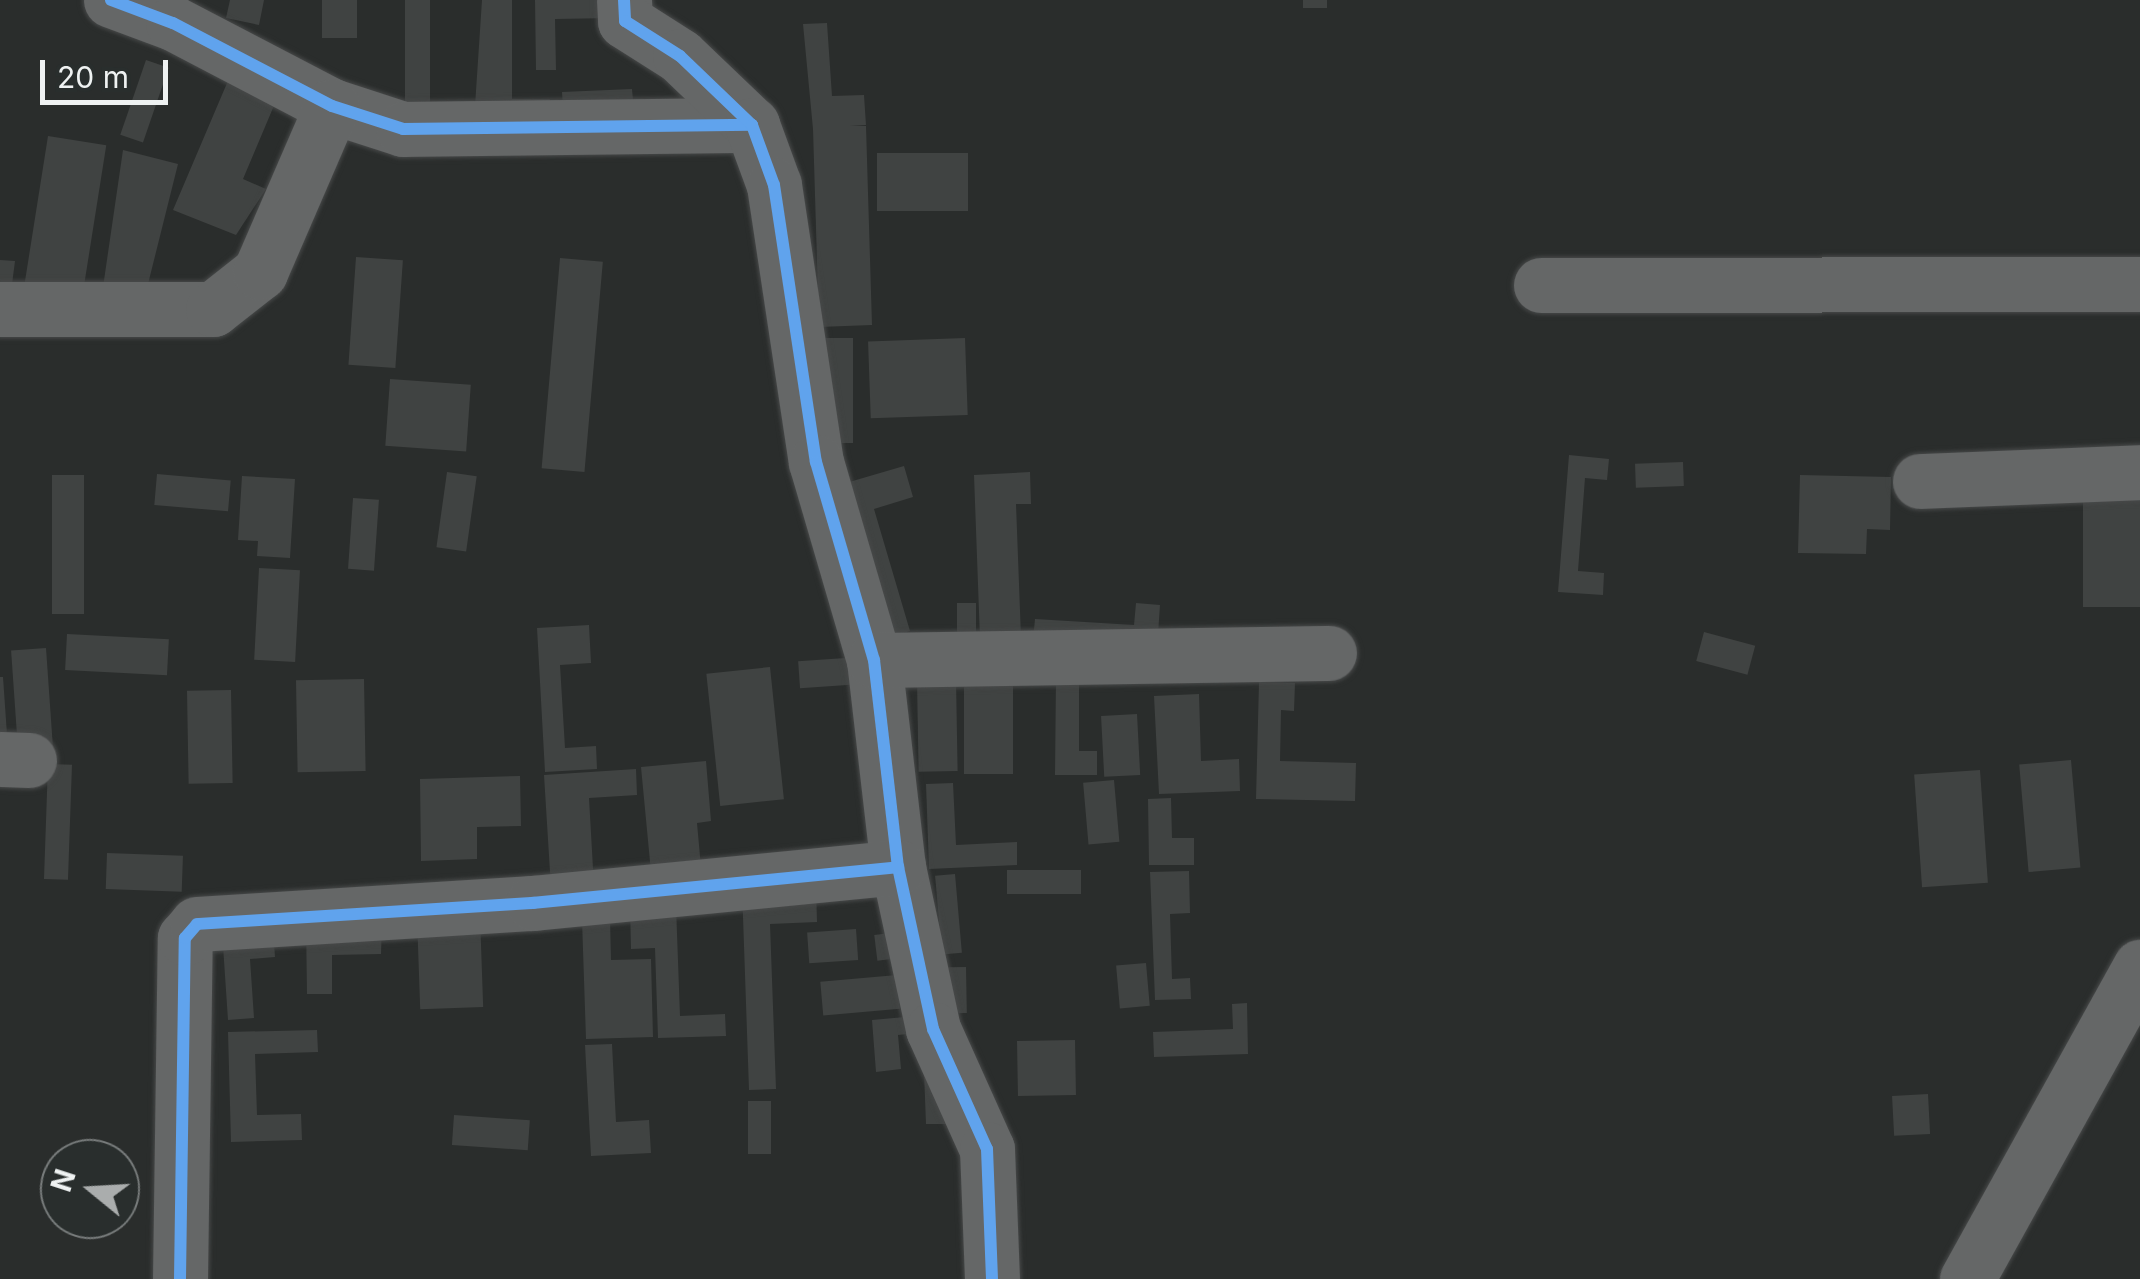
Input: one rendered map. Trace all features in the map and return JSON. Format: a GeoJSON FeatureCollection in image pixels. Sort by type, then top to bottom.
{"type":"FeatureCollection","features":[{"type":"Feature","properties":{"kind":"street"},"geometry":{"type":"LineString","coordinates":[[111,0],[173,22],[332,106],[403,129],[752,124]]}},
{"type":"Feature","properties":{"kind":"street"},"geometry":{"type":"LineString","coordinates":[[624,0],[625,21],[680,56],[752,124],[774,185],[816,462],[874,660],[898,867],[933,1030],[987,1149],[992,1279]]}},
{"type":"Feature","properties":{"kind":"street"},"geometry":{"type":"LineString","coordinates":[[0,309],[213,309],[260,272],[332,106]]}},
{"type":"Feature","properties":{"kind":"street"},"geometry":{"type":"LineString","coordinates":[[1541,285],[2140,284]]}},
{"type":"Feature","properties":{"kind":"street"},"geometry":{"type":"LineString","coordinates":[[1920,481],[2140,472]]}},
{"type":"Feature","properties":{"kind":"street"},"geometry":{"type":"LineString","coordinates":[[874,660],[1329,653]]}},
{"type":"Feature","properties":{"kind":"street"},"geometry":{"type":"LineString","coordinates":[[180,1279],[186,938],[197,924],[533,902],[898,867]]}},
{"type":"Feature","properties":{"kind":"street"},"geometry":{"type":"LineString","coordinates":[[1967,1279],[2140,967]]}},
{"type":"Feature","properties":{"kind":"building"},"geometry":{"type":"Polygon","coordinates":[[[230,0],[264,0],[259,25],[226,18],[230,0]]]}},
{"type":"Feature","properties":{"kind":"building"},"geometry":{"type":"Polygon","coordinates":[[[322,0],[357,0],[357,38],[322,38],[322,0]]]}},
{"type":"Feature","properties":{"kind":"building"},"geometry":{"type":"Polygon","coordinates":[[[405,0],[430,0],[430,112],[405,112],[405,0]]]}},
{"type":"Feature","properties":{"kind":"building"},"geometry":{"type":"Polygon","coordinates":[[[482,0],[512,0],[512,99],[550,99],[547,107],[475,106],[482,0]]]}},
{"type":"Feature","properties":{"kind":"building"},"geometry":{"type":"Polygon","coordinates":[[[535,0],[613,0],[613,18],[555,19],[556,70],[536,70],[535,0]]]}},
{"type":"Feature","properties":{"kind":"building"},"geometry":{"type":"Polygon","coordinates":[[[1303,0],[1327,0],[1327,8],[1303,8],[1303,0]]]}},
{"type":"Feature","properties":{"kind":"building"},"geometry":{"type":"Polygon","coordinates":[[[827,23],[832,96],[864,95],[866,125],[850,126],[866,126],[872,325],[819,327],[813,129],[803,24],[827,23]]]}},
{"type":"Feature","properties":{"kind":"building"},"geometry":{"type":"Polygon","coordinates":[[[146,60],[169,68],[143,143],[120,135],[146,60]]]}},
{"type":"Feature","properties":{"kind":"building"},"geometry":{"type":"Polygon","coordinates":[[[233,69],[281,89],[243,179],[266,189],[236,235],[173,210],[233,69]]]}},
{"type":"Feature","properties":{"kind":"building"},"geometry":{"type":"Polygon","coordinates":[[[632,89],[633,100],[563,108],[562,92],[632,89]]]}},
{"type":"Feature","properties":{"kind":"building"},"geometry":{"type":"Polygon","coordinates":[[[48,136],[106,145],[82,298],[24,289],[48,136]]]}},
{"type":"Feature","properties":{"kind":"building"},"geometry":{"type":"Polygon","coordinates":[[[123,150],[178,164],[145,296],[102,294],[123,150]]]}},
{"type":"Feature","properties":{"kind":"building"},"geometry":{"type":"Polygon","coordinates":[[[877,153],[968,153],[968,211],[877,211],[877,153]]]}},
{"type":"Feature","properties":{"kind":"building"},"geometry":{"type":"Polygon","coordinates":[[[356,257],[403,260],[395,368],[348,365],[356,257]]]}},
{"type":"Feature","properties":{"kind":"building"},"geometry":{"type":"Polygon","coordinates":[[[560,258],[603,262],[584,472],[542,468],[560,258]]]}},
{"type":"Feature","properties":{"kind":"building"},"geometry":{"type":"Polygon","coordinates":[[[0,260],[15,261],[10,300],[0,298],[0,260]]]}},
{"type":"Feature","properties":{"kind":"building"},"geometry":{"type":"Polygon","coordinates":[[[824,338],[853,338],[853,443],[824,443],[824,338]]]}},
{"type":"Feature","properties":{"kind":"building"},"geometry":{"type":"Polygon","coordinates":[[[965,338],[968,415],[871,418],[868,341],[965,338]]]}},
{"type":"Feature","properties":{"kind":"building"},"geometry":{"type":"Polygon","coordinates":[[[390,379],[471,385],[466,451],[385,446],[390,379]]]}},
{"type":"Feature","properties":{"kind":"building"},"geometry":{"type":"Polygon","coordinates":[[[1569,455],[1609,459],[1607,480],[1585,478],[1578,571],[1604,573],[1603,595],[1558,592],[1569,455]]]}},
{"type":"Feature","properties":{"kind":"building"},"geometry":{"type":"Polygon","coordinates":[[[1683,462],[1684,486],[1636,488],[1635,464],[1683,462]]]}},
{"type":"Feature","properties":{"kind":"building"},"geometry":{"type":"Polygon","coordinates":[[[904,466],[913,497],[874,509],[910,631],[884,639],[839,485],[904,466]]]}},
{"type":"Feature","properties":{"kind":"building"},"geometry":{"type":"Polygon","coordinates":[[[447,472],[477,476],[466,551],[436,547],[447,472]]]}},
{"type":"Feature","properties":{"kind":"building"},"geometry":{"type":"Polygon","coordinates":[[[1030,472],[1031,504],[1016,504],[1021,637],[980,639],[974,475],[1030,472]]]}},
{"type":"Feature","properties":{"kind":"building"},"geometry":{"type":"Polygon","coordinates":[[[157,474],[231,480],[228,511],[154,505],[157,474]]]}},
{"type":"Feature","properties":{"kind":"building"},"geometry":{"type":"Polygon","coordinates":[[[52,475],[84,475],[84,614],[52,614],[52,475]]]}},
{"type":"Feature","properties":{"kind":"building"},"geometry":{"type":"Polygon","coordinates":[[[1800,475],[1891,477],[1890,530],[1867,529],[1866,554],[1798,553],[1800,475]]]}},
{"type":"Feature","properties":{"kind":"building"},"geometry":{"type":"Polygon","coordinates":[[[242,476],[295,479],[290,558],[257,556],[258,541],[238,540],[242,476]]]}},
{"type":"Feature","properties":{"kind":"building"},"geometry":{"type":"Polygon","coordinates":[[[2083,496],[2140,496],[2140,607],[2083,607],[2083,496]]]}},
{"type":"Feature","properties":{"kind":"building"},"geometry":{"type":"Polygon","coordinates":[[[353,498],[379,500],[374,571],[348,569],[353,498]]]}},
{"type":"Feature","properties":{"kind":"building"},"geometry":{"type":"Polygon","coordinates":[[[259,568],[300,570],[295,662],[254,660],[259,568]]]}},
{"type":"Feature","properties":{"kind":"building"},"geometry":{"type":"Polygon","coordinates":[[[957,603],[976,603],[976,642],[957,642],[957,603]]]}},
{"type":"Feature","properties":{"kind":"building"},"geometry":{"type":"Polygon","coordinates":[[[1136,603],[1160,605],[1157,649],[1033,640],[1035,619],[1134,625],[1136,603]]]}},
{"type":"Feature","properties":{"kind":"building"},"geometry":{"type":"Polygon","coordinates":[[[589,625],[591,663],[560,665],[565,748],[596,746],[597,769],[545,772],[537,628],[589,625]]]}},
{"type":"Feature","properties":{"kind":"building"},"geometry":{"type":"Polygon","coordinates":[[[1704,632],[1755,646],[1747,675],[1696,661],[1704,632]]]}},
{"type":"Feature","properties":{"kind":"building"},"geometry":{"type":"Polygon","coordinates":[[[67,634],[169,639],[167,675],[65,670],[67,634]]]}},
{"type":"Feature","properties":{"kind":"building"},"geometry":{"type":"Polygon","coordinates":[[[46,648],[53,748],[18,750],[11,650],[46,648]]]}},
{"type":"Feature","properties":{"kind":"building"},"geometry":{"type":"Polygon","coordinates":[[[860,657],[862,684],[800,688],[798,661],[860,657]]]}},
{"type":"Feature","properties":{"kind":"building"},"geometry":{"type":"Polygon","coordinates":[[[770,667],[784,799],[720,806],[706,674],[770,667]]]}},
{"type":"Feature","properties":{"kind":"building"},"geometry":{"type":"Polygon","coordinates":[[[1056,676],[1079,676],[1079,751],[1097,751],[1097,775],[1055,775],[1056,676]]]}},
{"type":"Feature","properties":{"kind":"building"},"geometry":{"type":"Polygon","coordinates":[[[3,677],[8,749],[0,749],[3,677]]]}},
{"type":"Feature","properties":{"kind":"building"},"geometry":{"type":"Polygon","coordinates":[[[964,677],[1013,677],[1013,774],[964,774],[964,677]]]}},
{"type":"Feature","properties":{"kind":"building"},"geometry":{"type":"Polygon","coordinates":[[[364,679],[366,771],[298,772],[296,680],[364,679]]]}},
{"type":"Feature","properties":{"kind":"building"},"geometry":{"type":"Polygon","coordinates":[[[956,679],[958,771],[919,772],[917,680],[956,679]]]}},
{"type":"Feature","properties":{"kind":"building"},"geometry":{"type":"Polygon","coordinates":[[[1259,682],[1295,683],[1294,711],[1281,710],[1280,761],[1356,763],[1355,801],[1256,799],[1259,682]]]}},
{"type":"Feature","properties":{"kind":"building"},"geometry":{"type":"Polygon","coordinates":[[[231,690],[233,783],[189,784],[187,691],[231,690]]]}},
{"type":"Feature","properties":{"kind":"building"},"geometry":{"type":"Polygon","coordinates":[[[1199,694],[1201,761],[1239,759],[1240,791],[1159,794],[1154,696],[1199,694]]]}},
{"type":"Feature","properties":{"kind":"building"},"geometry":{"type":"Polygon","coordinates":[[[1137,714],[1140,775],[1104,777],[1101,716],[1137,714]]]}},
{"type":"Feature","properties":{"kind":"building"},"geometry":{"type":"Polygon","coordinates":[[[2071,760],[2080,868],[2029,872],[2019,765],[2071,760]]]}},
{"type":"Feature","properties":{"kind":"building"},"geometry":{"type":"Polygon","coordinates":[[[706,761],[711,821],[697,823],[701,867],[651,872],[641,767],[706,761]]]}},
{"type":"Feature","properties":{"kind":"building"},"geometry":{"type":"Polygon","coordinates":[[[48,764],[72,765],[68,880],[44,879],[48,764]]]}},
{"type":"Feature","properties":{"kind":"building"},"geometry":{"type":"Polygon","coordinates":[[[636,769],[637,795],[589,798],[594,886],[551,888],[544,775],[636,769]]]}},
{"type":"Feature","properties":{"kind":"building"},"geometry":{"type":"Polygon","coordinates":[[[1980,770],[1988,883],[1922,887],[1914,775],[1980,770]]]}},
{"type":"Feature","properties":{"kind":"building"},"geometry":{"type":"Polygon","coordinates":[[[520,776],[521,826],[477,827],[477,859],[421,861],[420,779],[520,776]]]}},
{"type":"Feature","properties":{"kind":"building"},"geometry":{"type":"Polygon","coordinates":[[[1114,780],[1119,842],[1089,844],[1083,783],[1114,780]]]}},
{"type":"Feature","properties":{"kind":"building"},"geometry":{"type":"Polygon","coordinates":[[[953,783],[956,845],[1017,842],[1017,865],[929,869],[926,784],[953,783]]]}},
{"type":"Feature","properties":{"kind":"building"},"geometry":{"type":"Polygon","coordinates":[[[1171,798],[1172,838],[1194,838],[1194,865],[1149,865],[1148,799],[1171,798]]]}},
{"type":"Feature","properties":{"kind":"building"},"geometry":{"type":"Polygon","coordinates":[[[107,853],[183,856],[182,892],[106,889],[107,853]]]}},
{"type":"Feature","properties":{"kind":"building"},"geometry":{"type":"Polygon","coordinates":[[[1007,870],[1081,870],[1081,894],[1007,894],[1007,870]]]}},
{"type":"Feature","properties":{"kind":"building"},"geometry":{"type":"Polygon","coordinates":[[[1189,871],[1190,913],[1170,914],[1172,979],[1190,978],[1191,999],[1155,1000],[1150,872],[1189,871]]]}},
{"type":"Feature","properties":{"kind":"building"},"geometry":{"type":"Polygon","coordinates":[[[955,874],[962,953],[942,954],[935,876],[955,874]]]}},
{"type":"Feature","properties":{"kind":"building"},"geometry":{"type":"Polygon","coordinates":[[[816,886],[817,922],[770,924],[776,1089],[749,1090],[742,888],[816,886]]]}},
{"type":"Feature","properties":{"kind":"building"},"geometry":{"type":"Polygon","coordinates":[[[676,906],[680,1016],[725,1014],[726,1036],[658,1038],[655,948],[631,949],[630,907],[676,906]]]}},
{"type":"Feature","properties":{"kind":"building"},"geometry":{"type":"Polygon","coordinates":[[[480,916],[483,1007],[420,1009],[417,918],[480,916]]]}},
{"type":"Feature","properties":{"kind":"building"},"geometry":{"type":"Polygon","coordinates":[[[610,918],[611,960],[651,959],[653,1037],[586,1039],[582,920],[610,918]]]}},
{"type":"Feature","properties":{"kind":"building"},"geometry":{"type":"Polygon","coordinates":[[[306,924],[382,924],[381,954],[332,955],[332,994],[307,994],[306,924]]]}},
{"type":"Feature","properties":{"kind":"building"},"geometry":{"type":"Polygon","coordinates":[[[273,928],[275,957],[250,959],[254,1018],[228,1020],[222,931],[273,928]]]}},
{"type":"Feature","properties":{"kind":"building"},"geometry":{"type":"Polygon","coordinates":[[[856,929],[858,960],[809,963],[807,932],[856,929]]]}},
{"type":"Feature","properties":{"kind":"building"},"geometry":{"type":"Polygon","coordinates":[[[906,931],[909,957],[877,961],[874,935],[906,931]]]}},
{"type":"Feature","properties":{"kind":"building"},"geometry":{"type":"Polygon","coordinates":[[[1146,963],[1150,1006],[1120,1008],[1116,966],[1146,963]]]}},
{"type":"Feature","properties":{"kind":"building"},"geometry":{"type":"Polygon","coordinates":[[[948,967],[966,967],[967,1013],[949,1013],[948,967]]]}},
{"type":"Feature","properties":{"kind":"building"},"geometry":{"type":"Polygon","coordinates":[[[897,975],[900,1009],[823,1016],[820,982],[897,975]]]}},
{"type":"Feature","properties":{"kind":"building"},"geometry":{"type":"Polygon","coordinates":[[[1247,1003],[1248,1054],[1154,1057],[1153,1032],[1233,1029],[1232,1004],[1247,1003]]]}},
{"type":"Feature","properties":{"kind":"building"},"geometry":{"type":"Polygon","coordinates":[[[916,1016],[917,1033],[898,1035],[901,1069],[876,1072],[872,1020],[916,1016]]]}},
{"type":"Feature","properties":{"kind":"building"},"geometry":{"type":"Polygon","coordinates":[[[317,1030],[318,1052],[255,1054],[257,1115],[301,1114],[302,1140],[231,1142],[228,1032],[317,1030]]]}},
{"type":"Feature","properties":{"kind":"building"},"geometry":{"type":"Polygon","coordinates":[[[1075,1040],[1076,1095],[1018,1096],[1017,1041],[1075,1040]]]}},
{"type":"Feature","properties":{"kind":"building"},"geometry":{"type":"Polygon","coordinates":[[[612,1044],[616,1122],[649,1120],[651,1153],[591,1156],[585,1045],[612,1044]]]}},
{"type":"Feature","properties":{"kind":"building"},"geometry":{"type":"Polygon","coordinates":[[[924,1072],[948,1124],[926,1124],[924,1072]]]}},
{"type":"Feature","properties":{"kind":"building"},"geometry":{"type":"Polygon","coordinates":[[[1928,1094],[1930,1134],[1894,1136],[1892,1096],[1928,1094]]]}},
{"type":"Feature","properties":{"kind":"building"},"geometry":{"type":"Polygon","coordinates":[[[748,1101],[771,1101],[771,1154],[748,1154],[748,1101]]]}},
{"type":"Feature","properties":{"kind":"building"},"geometry":{"type":"Polygon","coordinates":[[[454,1115],[530,1120],[528,1150],[452,1145],[454,1115]]]}},
{"type":"Feature","properties":{"kind":"cycle path"},"geometry":{"type":"LineString","coordinates":[[111,0],[173,23],[332,106],[403,129],[752,125]]}},
{"type":"Feature","properties":{"kind":"cycle path"},"geometry":{"type":"LineString","coordinates":[[624,0],[625,21],[680,56],[752,125],[774,185],[816,462],[874,660],[898,867],[933,1029],[987,1149],[992,1279]]}},
{"type":"Feature","properties":{"kind":"cycle path"},"geometry":{"type":"LineString","coordinates":[[180,1279],[185,938],[197,924],[533,903],[898,867]]}}]}
